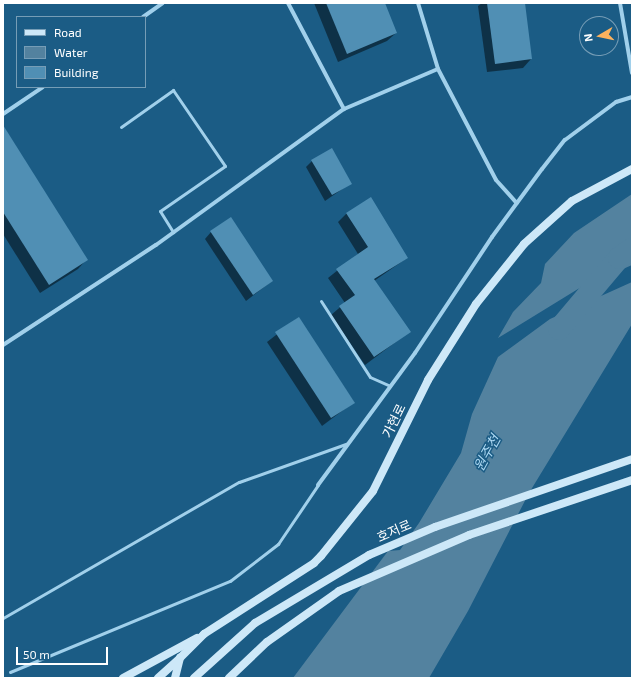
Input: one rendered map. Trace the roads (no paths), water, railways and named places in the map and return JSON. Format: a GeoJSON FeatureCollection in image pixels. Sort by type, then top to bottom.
{"type":"FeatureCollection","features":[{"type":"Feature","properties":{"kind":"street"},"geometry":{"type":"LineString","coordinates":[[144,16],[163,3]]}},
{"type":"Feature","properties":{"kind":"street"},"geometry":{"type":"LineString","coordinates":[[288,3],[344,109]]}},
{"type":"Feature","properties":{"kind":"street"},"geometry":{"type":"LineString","coordinates":[[418,3],[438,69],[496,180],[517,203]]}},
{"type":"Feature","properties":{"kind":"street"},"geometry":{"type":"LineString","coordinates":[[620,3],[632,73]]}},
{"type":"Feature","properties":{"kind":"street"},"geometry":{"type":"LineString","coordinates":[[3,345],[174,232],[344,109],[438,69]]}},
{"type":"Feature","properties":{"kind":"street"},"geometry":{"type":"LineString","coordinates":[[3,114],[42,88]]}},
{"type":"Feature","properties":{"kind":"street"},"geometry":{"type":"LineString","coordinates":[[318,485],[346,444],[390,386],[517,203],[565,140],[616,102],[632,97]]}},
{"type":"Feature","properties":{"kind":"street","name":"가현로"},"geometry":{"type":"LineString","coordinates":[[174,678],[180,658],[204,634],[317,559],[373,491],[428,380],[476,304],[524,244],[572,201],[632,169]]}},
{"type":"Feature","properties":{"kind":"street","name":"호저로"},"geometry":{"type":"LineString","coordinates":[[194,678],[255,623],[369,555],[435,527],[632,459]]}},
{"type":"Feature","properties":{"kind":"street"},"geometry":{"type":"LineString","coordinates":[[229,678],[267,642],[339,590],[469,535],[632,480]]}},
{"type":"Feature","properties":{"kind":"street"},"geometry":{"type":"LineString","coordinates":[[123,678],[204,634]]}},
{"type":"Feature","properties":{"kind":"street"},"geometry":{"type":"LineString","coordinates":[[158,678],[180,658]]}},
{"type":"Feature","properties":{"kind":"lane"},"geometry":{"type":"LineString","coordinates":[[121,127],[173,90],[225,166],[160,211],[174,232]]}},
{"type":"Feature","properties":{"kind":"lane"},"geometry":{"type":"LineString","coordinates":[[321,301],[370,377],[390,386]]}},
{"type":"Feature","properties":{"kind":"lane"},"geometry":{"type":"LineString","coordinates":[[3,618],[239,482],[346,444]]}},
{"type":"Feature","properties":{"kind":"lane"},"geometry":{"type":"LineString","coordinates":[[10,672],[230,581],[278,544],[318,485]]}},
{"type":"Feature","properties":{"kind":"water"},"geometry":{"type":"Polygon","coordinates":[[[632,194],[632,265],[578,289],[498,338],[513,312],[541,283],[545,264],[574,233],[632,194]]]}},
{"type":"Feature","properties":{"kind":"water"},"geometry":{"type":"Polygon","coordinates":[[[632,282],[632,324],[529,493],[468,611],[429,678],[293,678],[388,551],[400,550],[419,523],[461,453],[472,414],[498,357],[550,319],[632,282]]]}},
{"type":"Feature","properties":{"kind":"waterway","name":"원주천"},"geometry":{"type":"LineString","coordinates":[[559,329],[619,258],[632,249]]}}]}
